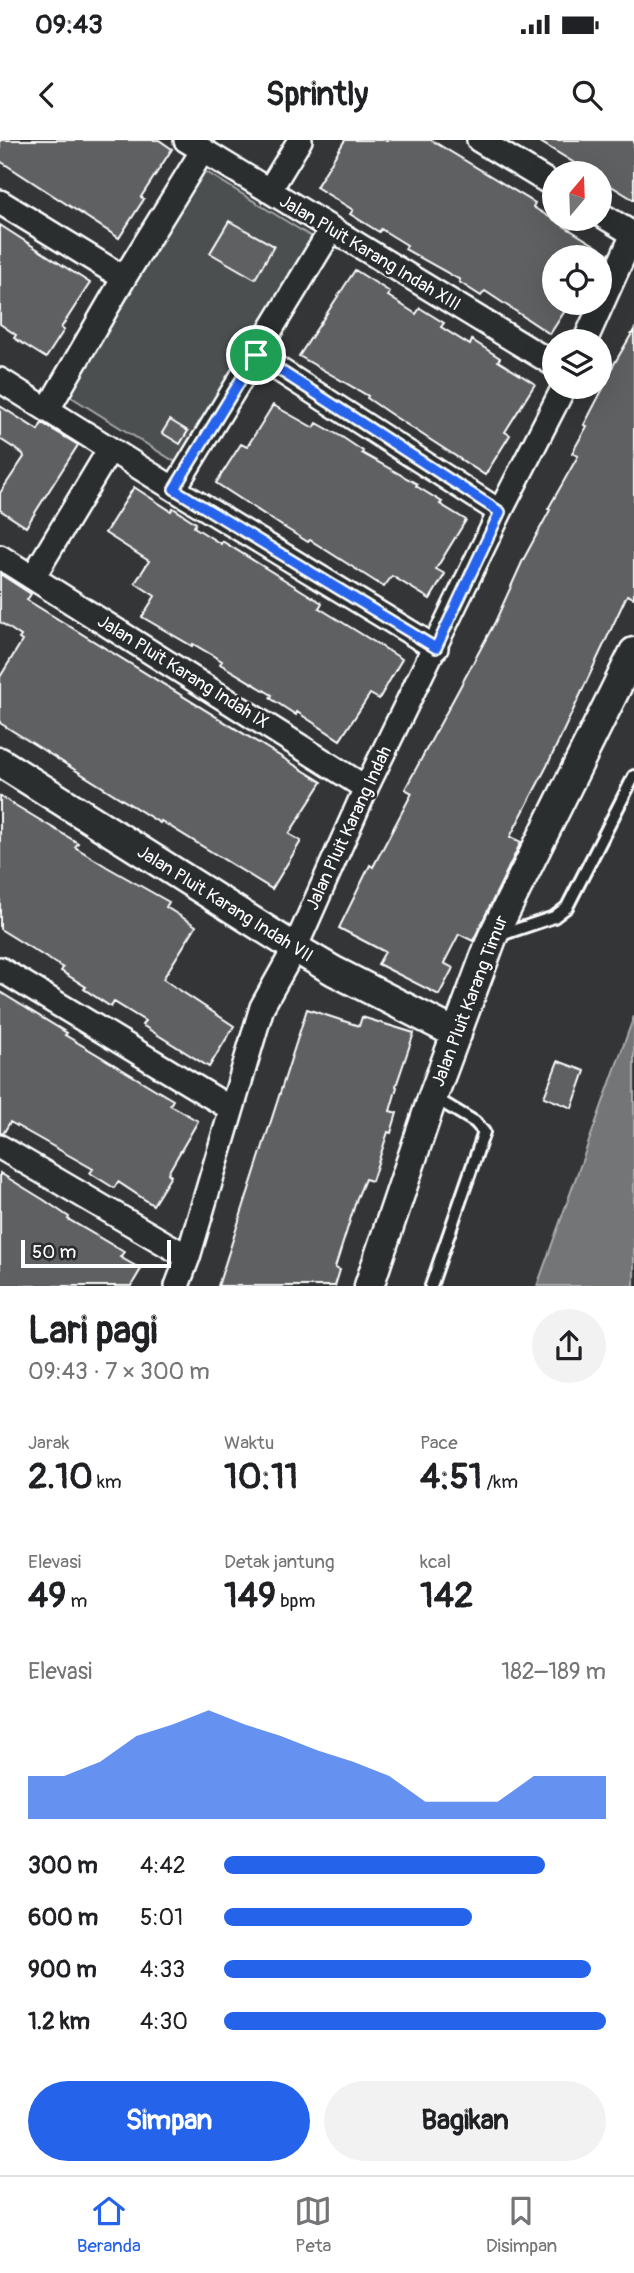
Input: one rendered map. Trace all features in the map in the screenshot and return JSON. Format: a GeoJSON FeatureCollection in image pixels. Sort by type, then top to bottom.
{"type":"FeatureCollection","features":[{"type":"Feature","properties":{"kind":"street"},"geometry":{"type":"LineString","coordinates":[[269,191],[300,140]]}},
{"type":"Feature","properties":{"kind":"street"},"geometry":{"type":"LineString","coordinates":[[479,140],[542,178]]}},
{"type":"Feature","properties":{"kind":"street"},"geometry":{"type":"LineString","coordinates":[[48,409],[124,278],[194,145]]}},
{"type":"Feature","properties":{"kind":"street","name":"Jalan Pluit Karang Indah XIII"},"geometry":{"type":"LineString","coordinates":[[194,145],[542,357]]}},
{"type":"Feature","properties":{"kind":"street"},"geometry":{"type":"LineString","coordinates":[[0,202],[124,278]]}},
{"type":"Feature","properties":{"kind":"street"},"geometry":{"type":"LineString","coordinates":[[590,329],[634,233],[612,221]]}},
{"type":"Feature","properties":{"kind":"street"},"geometry":{"type":"LineString","coordinates":[[174,489],[331,230]]}},
{"type":"Feature","properties":{"kind":"street"},"geometry":{"type":"LineString","coordinates":[[256,355],[500,512]]}},
{"type":"Feature","properties":{"kind":"street"},"geometry":{"type":"LineString","coordinates":[[0,380],[436,648]]}},
{"type":"Feature","properties":{"kind":"street","name":"Jalan Pluit Karang Indah"},"geometry":{"type":"LineString","coordinates":[[177,1286],[262,1007],[295,948],[366,788],[558,399]]}},
{"type":"Feature","properties":{"kind":"street"},"geometry":{"type":"LineString","coordinates":[[33,578],[110,449]]}},
{"type":"Feature","properties":{"kind":"street","name":"Jalan Pluit Karang Indah IX"},"geometry":{"type":"LineString","coordinates":[[0,557],[366,788]]}},
{"type":"Feature","properties":{"kind":"street","name":"Jalan Pluit Karang Timur"},"geometry":{"type":"LineString","coordinates":[[369,1286],[433,1096],[492,938],[634,652]]}},
{"type":"Feature","properties":{"kind":"street","name":"Jalan Pluit Karang Indah VII"},"geometry":{"type":"LineString","coordinates":[[0,762],[295,948],[457,1034]]}},
{"type":"Feature","properties":{"kind":"street"},"geometry":{"type":"LineString","coordinates":[[0,969],[230,1108]]}},
{"type":"Feature","properties":{"kind":"street"},"geometry":{"type":"LineString","coordinates":[[0,1147],[188,1257]]}},
{"type":"Feature","properties":{"kind":"lane"},"geometry":{"type":"LineString","coordinates":[[492,938],[554,917],[567,907],[634,776]]}},
{"type":"Feature","properties":{"kind":"lane"},"geometry":{"type":"LineString","coordinates":[[431,1286],[484,1132],[475,1122],[433,1096]]}},
{"type":"Feature","properties":{"kind":"shaded area"},"geometry":{"type":"Polygon","coordinates":[[[200,168],[333,250],[193,473],[60,390],[200,168]]]}},
{"type":"Feature","properties":{"kind":"shaded area"},"geometry":{"type":"Polygon","coordinates":[[[634,1016],[634,1286],[537,1286],[634,1016]]]}},
{"type":"Feature","properties":{"kind":"building"},"geometry":{"type":"Polygon","coordinates":[[[0,140],[159,140],[172,149],[119,238],[0,161],[0,140]]]}},
{"type":"Feature","properties":{"kind":"building"},"geometry":{"type":"Polygon","coordinates":[[[345,140],[431,140],[535,203],[533,207],[542,213],[542,231],[572,231],[594,245],[542,245],[542,315],[562,315],[553,329],[542,329],[485,291],[481,296],[459,282],[460,280],[405,249],[407,245],[350,214],[353,210],[316,187],[345,140]]]}},
{"type":"Feature","properties":{"kind":"building"},"geometry":{"type":"Polygon","coordinates":[[[537,140],[634,140],[634,200],[612,186],[612,161],[571,161],[537,140]]]}},
{"type":"Feature","properties":{"kind":"building"},"geometry":{"type":"Polygon","coordinates":[[[229,221],[274,246],[255,279],[210,253],[229,221]]]}},
{"type":"Feature","properties":{"kind":"building"},"geometry":{"type":"Polygon","coordinates":[[[0,225],[90,283],[61,328],[64,330],[46,358],[14,338],[16,335],[0,324],[0,225]]]}},
{"type":"Feature","properties":{"kind":"building"},"geometry":{"type":"Polygon","coordinates":[[[355,270],[390,292],[388,296],[416,314],[420,308],[444,323],[441,327],[470,345],[472,340],[500,358],[498,361],[535,384],[505,432],[510,435],[485,475],[392,415],[367,398],[368,396],[299,356],[355,270]]]}},
{"type":"Feature","properties":{"kind":"building"},"geometry":{"type":"Polygon","coordinates":[[[634,330],[634,598],[627,595],[547,766],[510,837],[521,842],[473,941],[459,934],[444,963],[453,968],[439,995],[378,964],[385,952],[339,928],[370,865],[373,867],[412,793],[405,789],[495,622],[523,560],[550,510],[548,509],[578,456],[572,453],[587,426],[584,425],[598,399],[612,399],[612,367],[634,330]]]}},
{"type":"Feature","properties":{"kind":"building"},"geometry":{"type":"Polygon","coordinates":[[[273,405],[314,428],[317,423],[342,437],[363,451],[362,453],[417,484],[416,486],[442,502],[440,504],[466,520],[436,569],[445,574],[430,599],[392,576],[384,587],[216,483],[241,444],[247,447],[273,405]]]}},
{"type":"Feature","properties":{"kind":"building"},"geometry":{"type":"Polygon","coordinates":[[[0,406],[38,430],[42,423],[78,445],[26,527],[0,510],[0,493],[24,457],[0,439],[0,406]]]}},
{"type":"Feature","properties":{"kind":"building"},"geometry":{"type":"Polygon","coordinates":[[[170,420],[188,431],[180,444],[162,433],[170,420]]]}},
{"type":"Feature","properties":{"kind":"building"},"geometry":{"type":"Polygon","coordinates":[[[134,487],[171,511],[173,508],[196,523],[194,527],[221,544],[222,541],[322,603],[319,608],[402,659],[379,699],[370,694],[340,740],[270,698],[272,695],[220,664],[222,661],[142,617],[155,596],[135,583],[149,561],[105,533],[134,487]]]}},
{"type":"Feature","properties":{"kind":"building"},"geometry":{"type":"Polygon","coordinates":[[[0,574],[31,594],[27,600],[322,782],[289,834],[301,841],[272,889],[0,723],[0,677],[22,641],[19,639],[21,636],[0,622],[0,574]]]}},
{"type":"Feature","properties":{"kind":"building"},"geometry":{"type":"Polygon","coordinates":[[[0,796],[78,843],[75,847],[169,902],[166,907],[196,926],[163,979],[234,1026],[209,1067],[142,1025],[145,1021],[114,1002],[111,1007],[61,971],[63,968],[0,929],[0,796]]]}},
{"type":"Feature","properties":{"kind":"building"},"geometry":{"type":"Polygon","coordinates":[[[0,992],[173,1100],[170,1105],[198,1121],[168,1173],[171,1176],[153,1205],[118,1182],[114,1188],[90,1173],[93,1169],[10,1122],[3,1134],[0,1133],[0,992]]]}},
{"type":"Feature","properties":{"kind":"building"},"geometry":{"type":"Polygon","coordinates":[[[307,1009],[359,1026],[362,1017],[414,1033],[390,1111],[397,1113],[391,1133],[388,1132],[372,1181],[365,1179],[357,1198],[335,1268],[340,1270],[335,1286],[218,1286],[307,1009]]]}},
{"type":"Feature","properties":{"kind":"building"},"geometry":{"type":"Polygon","coordinates":[[[558,1061],[585,1071],[572,1108],[544,1097],[558,1061]]]}},
{"type":"Feature","properties":{"kind":"building"},"geometry":{"type":"Polygon","coordinates":[[[0,1173],[44,1200],[69,1217],[68,1219],[124,1252],[120,1257],[141,1269],[131,1286],[0,1286],[0,1173]]]}},
{"type":"Feature","properties":{"kind":"route"},"geometry":{"type":"LineString","coordinates":[[256,355],[500,512],[436,648],[174,489],[256,355]]}}]}
